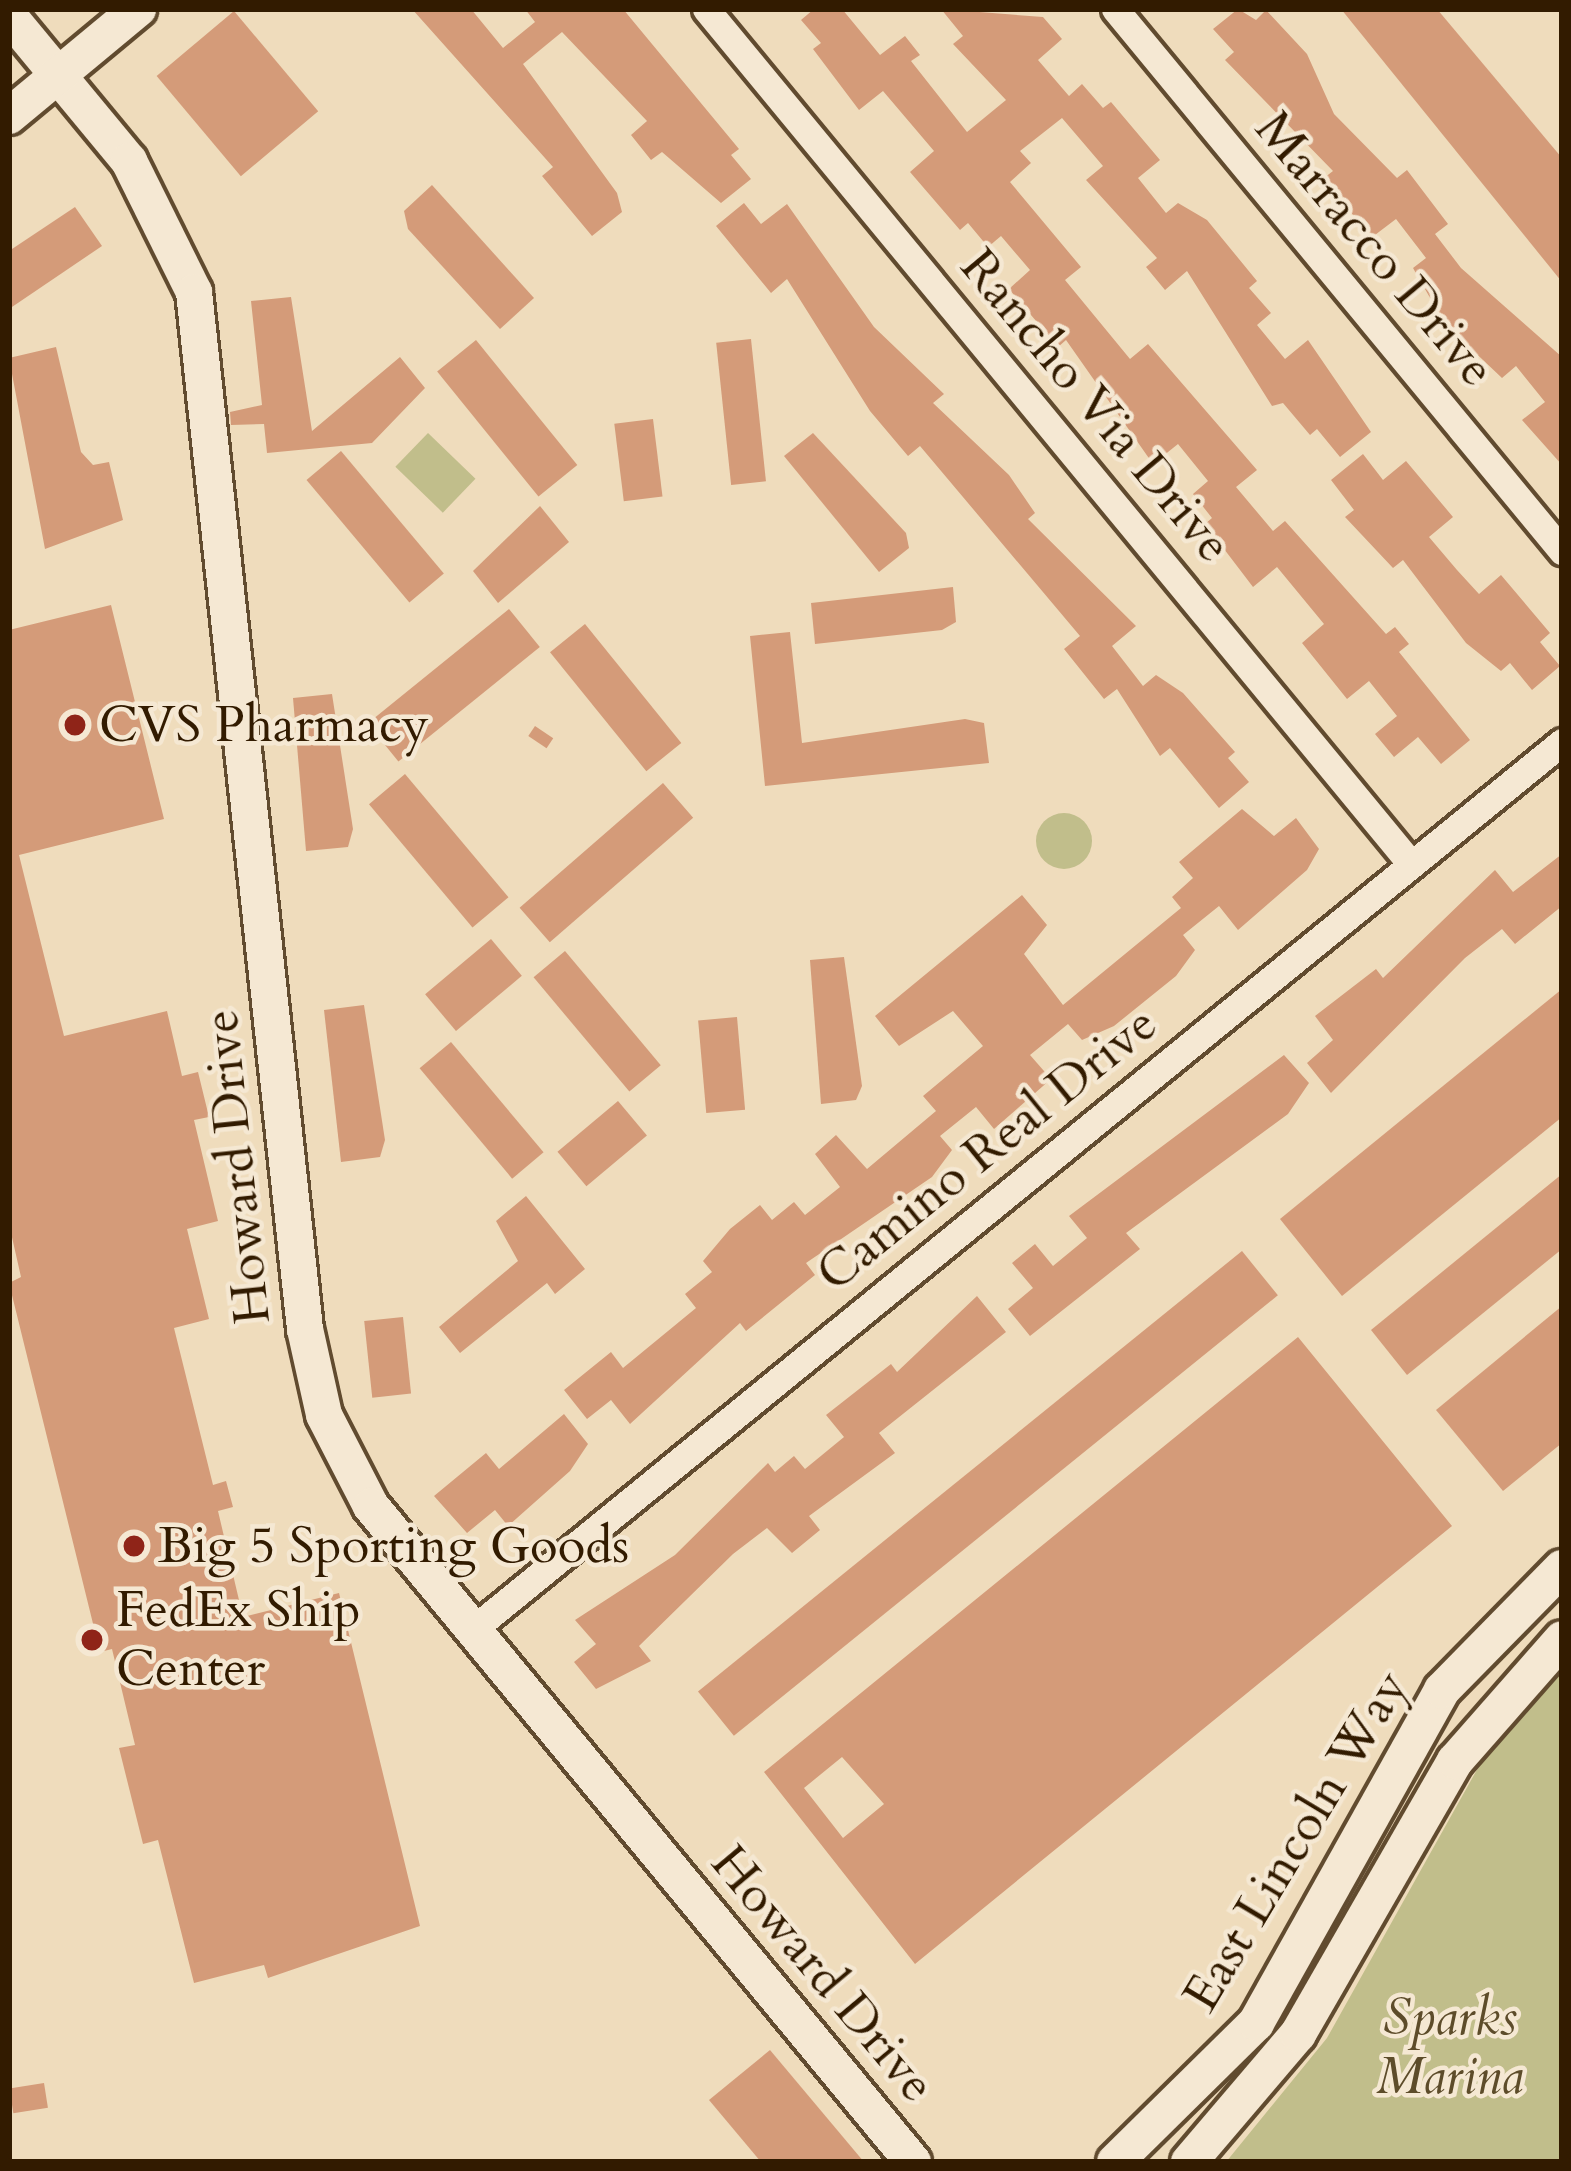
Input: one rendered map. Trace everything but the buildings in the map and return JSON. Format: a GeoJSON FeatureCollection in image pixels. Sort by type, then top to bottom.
{"type":"FeatureCollection","features":[{"type":"Feature","properties":{"kind":"street"},"geometry":{"type":"LineString","coordinates":[[9,116],[138,9]]}},
{"type":"Feature","properties":{"kind":"street","name":"Rancho Via Drive"},"geometry":{"type":"LineString","coordinates":[[706,9],[1412,864]]}},
{"type":"Feature","properties":{"kind":"street","name":"Marracco Drive"},"geometry":{"type":"LineString","coordinates":[[1115,9],[1562,551]]}},
{"type":"Feature","properties":{"kind":"street","name":"Howard Drive"},"geometry":{"type":"LineString","coordinates":[[9,16],[156,202],[198,311],[310,1363],[353,1475],[472,1630],[913,2162]]}},
{"type":"Feature","properties":{"kind":"street","name":"Camino Real Drive"},"geometry":{"type":"LineString","coordinates":[[472,1630],[1562,742]]}},
{"type":"Feature","properties":{"kind":"street","name":"East Lincoln Way"},"geometry":{"type":"LineString","coordinates":[[1115,2162],[1256,2024],[1442,1690],[1562,1568]]}},
{"type":"Feature","properties":{"kind":"street","name":"East Lincoln Way"},"geometry":{"type":"LineString","coordinates":[[1189,2162],[1298,2034],[1455,1761],[1562,1639]]}},
{"type":"Feature","properties":{"kind":"green space"},"geometry":{"type":"Polygon","coordinates":[[[428,433],[475,479],[443,513],[395,467],[428,433]]]}},
{"type":"Feature","properties":{"kind":"green space"},"geometry":{"type":"Polygon","coordinates":[[[1064,813],[1084,821],[1092,841],[1084,861],[1064,869],[1044,861],[1036,841],[1044,821],[1064,813]]]}},
{"type":"Feature","properties":{"kind":"green space","name":"Sparks Marina"},"geometry":{"type":"Polygon","coordinates":[[[1562,1670],[1562,2162],[1226,2162],[1327,2038],[1479,1766],[1562,1670]]]}},
{"type":"Feature","properties":{"kind":"place","name":"CVS Pharmacy"},"geometry":{"type":"Point","coordinates":[75,725]}},
{"type":"Feature","properties":{"kind":"place","name":"Big 5 Sporting Goods"},"geometry":{"type":"Point","coordinates":[134,1546]}},
{"type":"Feature","properties":{"kind":"place","name":"FedEx Ship Center"},"geometry":{"type":"Point","coordinates":[92,1640]}}]}
